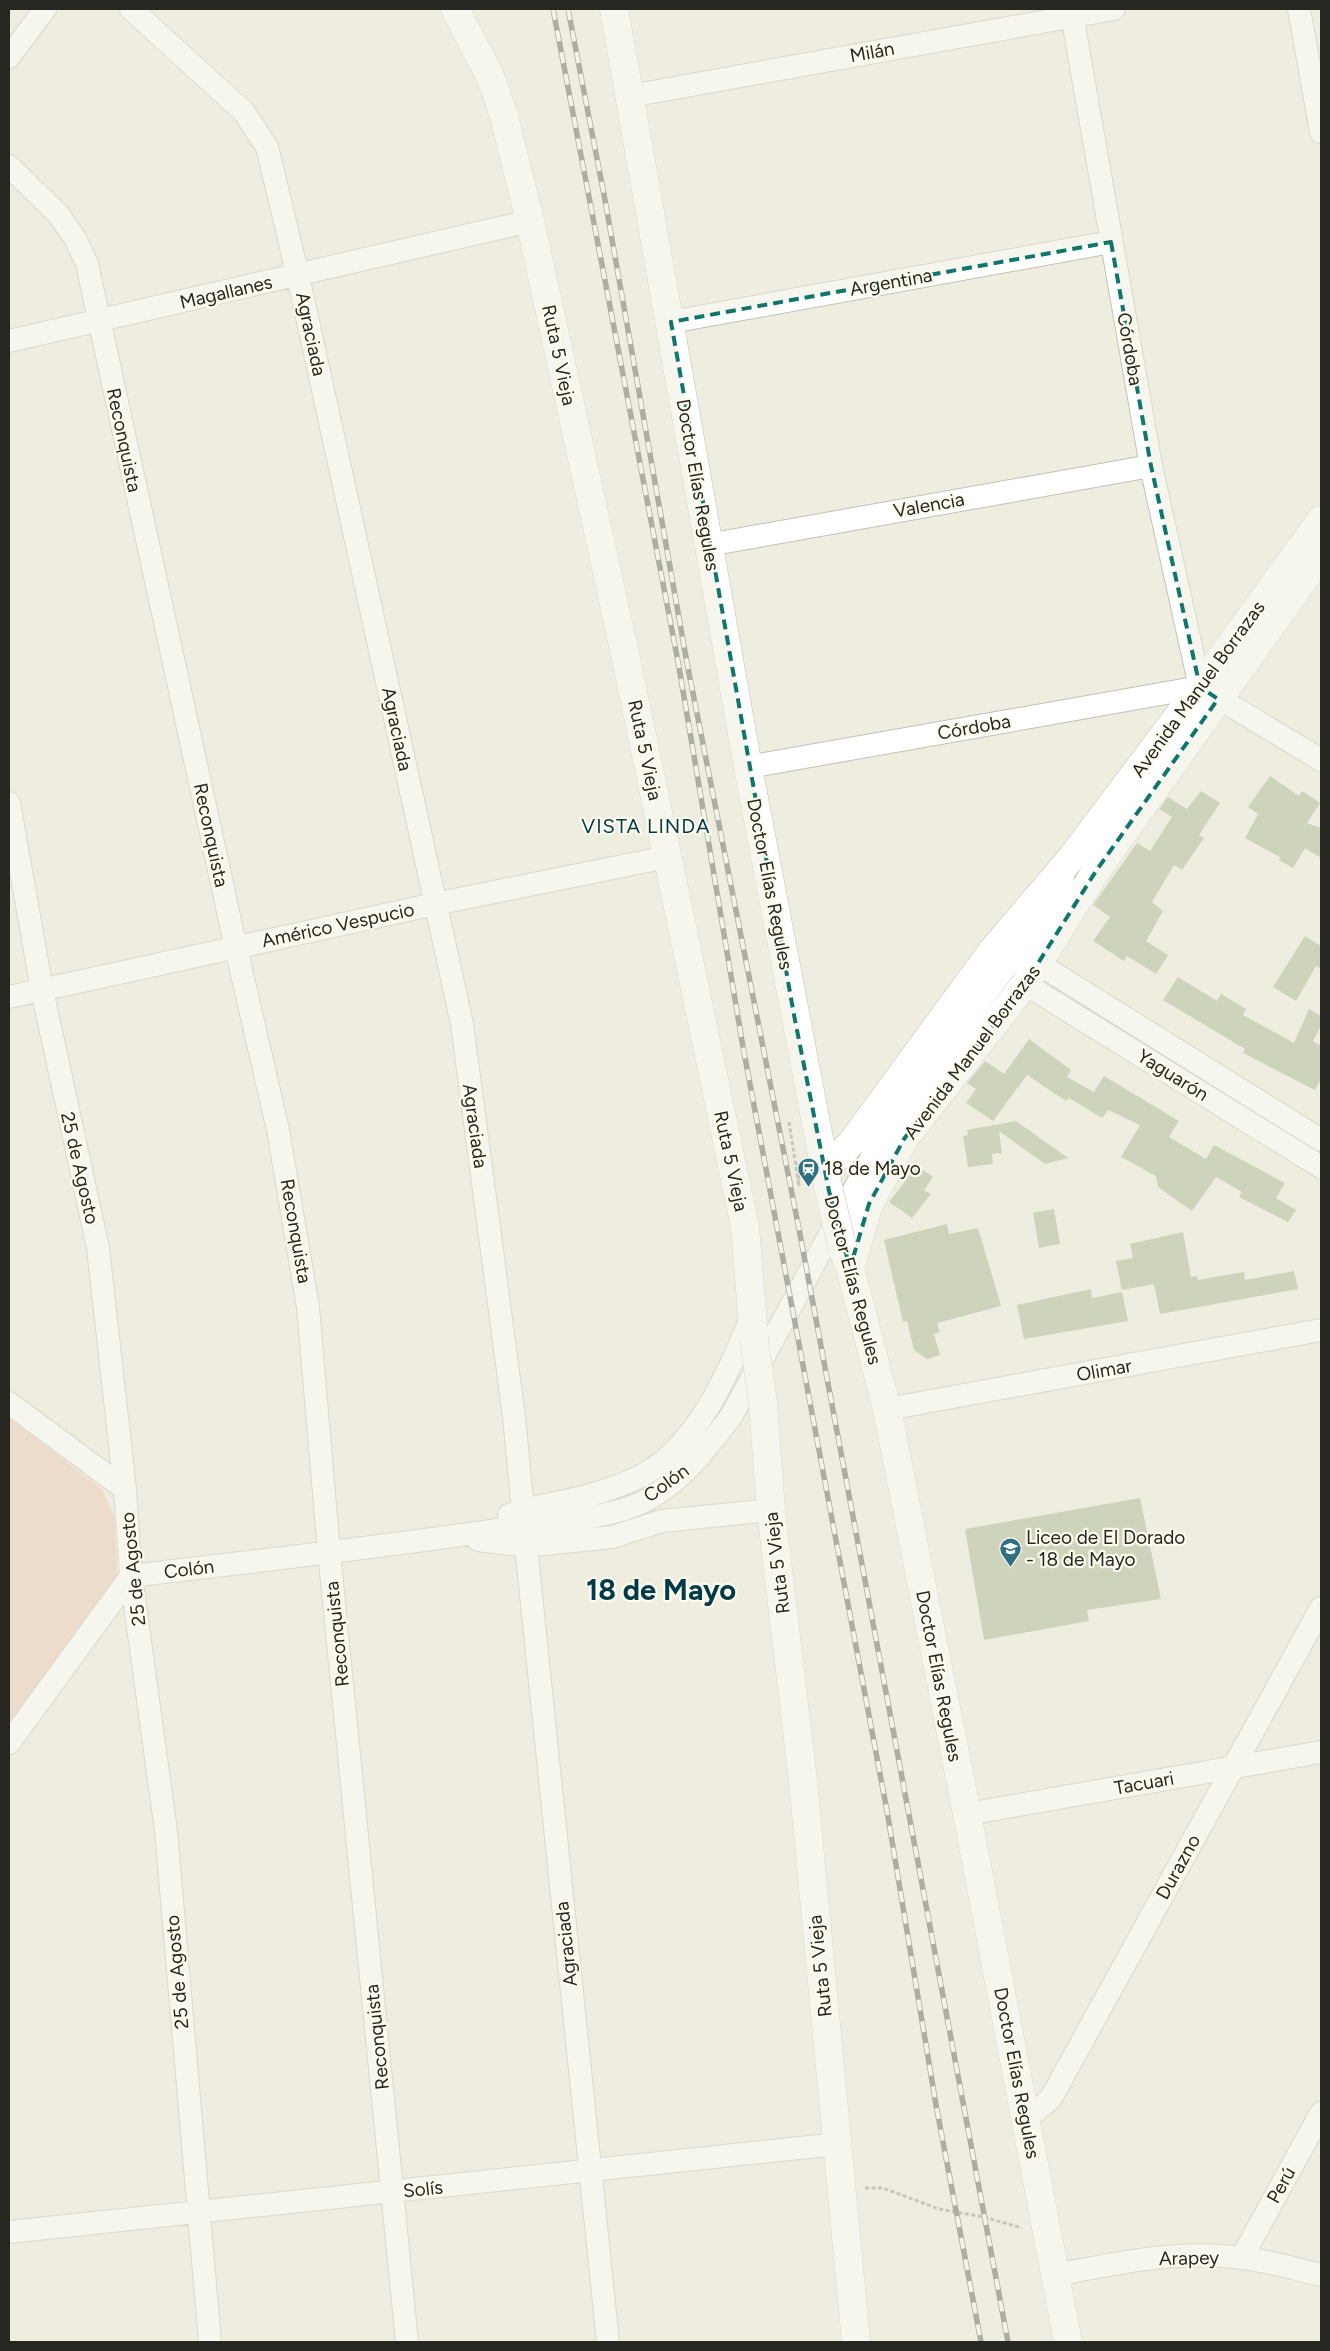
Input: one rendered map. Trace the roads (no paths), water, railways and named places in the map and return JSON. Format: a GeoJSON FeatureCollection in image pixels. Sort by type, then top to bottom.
{"type":"FeatureCollection","features":[{"type":"Feature","properties":{"kind":"street"},"geometry":{"type":"LineString","coordinates":[[9,57],[45,9]]}},
{"type":"Feature","properties":{"kind":"street","name":"Agraciada"},"geometry":{"type":"LineString","coordinates":[[131,9],[244,112],[267,147],[298,276],[462,1024],[514,1417],[524,1510]]}},
{"type":"Feature","properties":{"kind":"street","name":"Ruta 5 Vieja"},"geometry":{"type":"LineString","coordinates":[[455,9],[490,76],[504,116],[530,222],[668,858],[745,1227],[753,1327],[763,1404],[771,1510],[802,1781],[856,2342]]}},
{"type":"Feature","properties":{"kind":"street","name":"Doctor Elías Regules"},"geometry":{"type":"LineString","coordinates":[[614,9],[671,322],[708,545],[748,767],[827,1178],[846,1259],[887,1410],[967,1814],[1068,2342]]}},
{"type":"Feature","properties":{"kind":"street","name":"Milán"},"geometry":{"type":"LineString","coordinates":[[630,96],[1072,13],[1114,9]]}},
{"type":"Feature","properties":{"kind":"street"},"geometry":{"type":"LineString","coordinates":[[1299,9],[1321,132]]}},
{"type":"Feature","properties":{"kind":"street","name":"Córdoba"},"geometry":{"type":"LineString","coordinates":[[748,767],[1209,693],[1150,466],[1072,13]]}},
{"type":"Feature","properties":{"kind":"street","name":"Reconquista"},"geometry":{"type":"LineString","coordinates":[[9,166],[58,214],[75,238],[87,264],[98,322],[236,948],[278,1130],[308,1307],[329,1552],[407,2342]]}},
{"type":"Feature","properties":{"kind":"street","name":"Magallanes"},"geometry":{"type":"LineString","coordinates":[[9,341],[530,222]]}},
{"type":"Feature","properties":{"kind":"street","name":"Argentina"},"geometry":{"type":"LineString","coordinates":[[671,322],[1111,242]]}},
{"type":"Feature","properties":{"kind":"street","name":"Valencia"},"geometry":{"type":"LineString","coordinates":[[708,545],[1150,466]]}},
{"type":"Feature","properties":{"kind":"street","name":"Avenida Manuel Borrazas"},"geometry":{"type":"LineString","coordinates":[[846,1259],[870,1204],[904,1139],[1032,974],[1209,693],[1321,520]]}},
{"type":"Feature","properties":{"kind":"street","name":"Avenida Manuel Borrazas"},"geometry":{"type":"LineString","coordinates":[[827,1178],[839,1156],[853,1141],[992,950],[1073,856],[1321,556]]}},
{"type":"Feature","properties":{"kind":"street"},"geometry":{"type":"LineString","coordinates":[[1209,693],[1321,760]]}},
{"type":"Feature","properties":{"kind":"street","name":"25 de Agosto"},"geometry":{"type":"LineString","coordinates":[[9,804],[42,990],[98,1248],[125,1489],[131,1576],[166,1831],[210,2342]]}},
{"type":"Feature","properties":{"kind":"street","name":"Avenida Manuel Borrazas"},"geometry":{"type":"LineString","coordinates":[[1043,918],[1073,856]]}},
{"type":"Feature","properties":{"kind":"street","name":"Américo Vespucio"},"geometry":{"type":"LineString","coordinates":[[9,997],[435,904],[668,858]]}},
{"type":"Feature","properties":{"kind":"street","name":"Avenida Manuel Borrazas"},"geometry":{"type":"LineString","coordinates":[[795,1302],[874,1153],[924,1075],[1043,918],[1096,871]]}},
{"type":"Feature","properties":{"kind":"street","name":"Yaguarón"},"geometry":{"type":"LineString","coordinates":[[1032,974],[1321,1140]]}},
{"type":"Feature","properties":{"kind":"street","name":"Yaguarón"},"geometry":{"type":"LineString","coordinates":[[1032,974],[1321,1167]]}},
{"type":"Feature","properties":{"kind":"street","name":"Colón"},"geometry":{"type":"LineString","coordinates":[[131,1576],[452,1537],[612,1512],[649,1499],[677,1479],[704,1452],[732,1415],[795,1302]]}},
{"type":"Feature","properties":{"kind":"street","name":"Colón"},"geometry":{"type":"LineString","coordinates":[[452,1537],[524,1510],[590,1495],[627,1482],[653,1469],[683,1443],[701,1417],[753,1327]]}},
{"type":"Feature","properties":{"kind":"street","name":"Olimar"},"geometry":{"type":"LineString","coordinates":[[887,1410],[1321,1330]]}},
{"type":"Feature","properties":{"kind":"street"},"geometry":{"type":"LineString","coordinates":[[9,1402],[125,1489]]}},
{"type":"Feature","properties":{"kind":"street","name":"Colón"},"geometry":{"type":"LineString","coordinates":[[452,1537],[526,1546],[612,1537],[662,1521],[771,1510]]}},
{"type":"Feature","properties":{"kind":"street","name":"Agraciada"},"geometry":{"type":"LineString","coordinates":[[526,1546],[608,2342]]}},
{"type":"Feature","properties":{"kind":"street"},"geometry":{"type":"LineString","coordinates":[[9,1743],[131,1576]]}},
{"type":"Feature","properties":{"kind":"street","name":"Durazno"},"geometry":{"type":"LineString","coordinates":[[1026,2120],[1051,2098],[1321,1608]]}},
{"type":"Feature","properties":{"kind":"street","name":"Tacuari"},"geometry":{"type":"LineString","coordinates":[[967,1814],[1321,1752]]}},
{"type":"Feature","properties":{"kind":"street","name":"Perú"},"geometry":{"type":"LineString","coordinates":[[1242,2257],[1321,2113]]}},
{"type":"Feature","properties":{"kind":"street","name":"Solís"},"geometry":{"type":"LineString","coordinates":[[9,2232],[837,2144]]}},
{"type":"Feature","properties":{"kind":"street","name":"Arapey"},"geometry":{"type":"LineString","coordinates":[[1056,2275],[1129,2261],[1182,2255],[1242,2257],[1321,2275]]}},
{"type":"Feature","properties":{"kind":"railway"},"geometry":{"type":"LineString","coordinates":[[553,9],[679,667],[743,1047],[887,1811],[936,2105],[981,2342]]}},
{"type":"Feature","properties":{"kind":"railway"},"geometry":{"type":"LineString","coordinates":[[568,9],[605,200],[687,663],[799,1229],[1008,2342]]}},
{"type":"Feature","properties":{"kind":"place","name":"18 de Mayo"},"geometry":{"type":"Point","coordinates":[808,1187]}},
{"type":"Feature","properties":{"kind":"place","name":"Liceo de El Dorado - 18 de Mayo"},"geometry":{"type":"Point","coordinates":[1010,1567]}},
{"type":"Feature","properties":{"kind":"district","name":"VISTA LINDA"},"geometry":{"type":"Point","coordinates":[646,826]}},
{"type":"Feature","properties":{"kind":"district","name":"18 de Mayo"},"geometry":{"type":"Point","coordinates":[661,1589]}}]}
